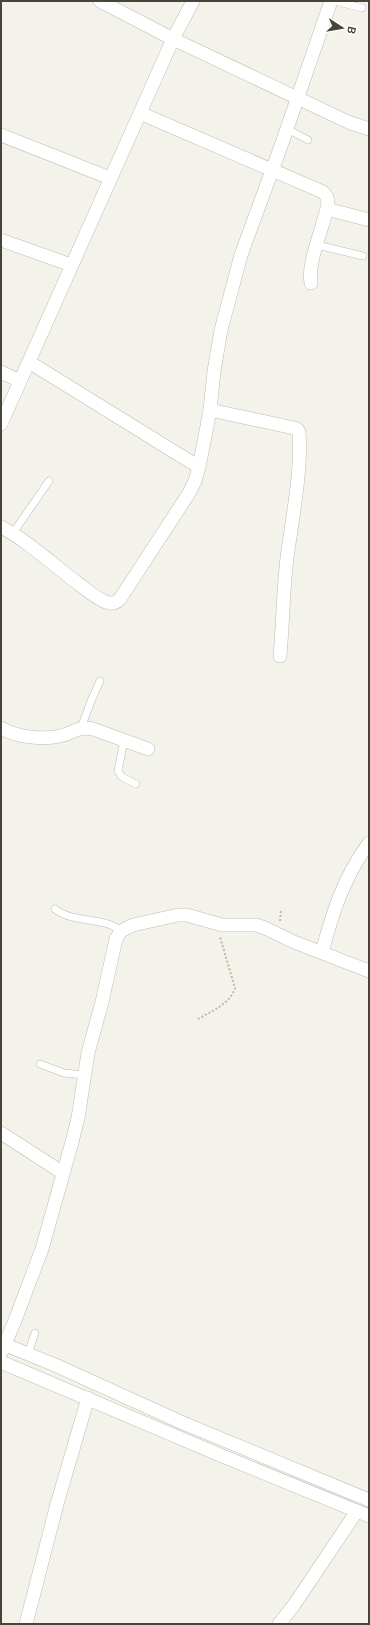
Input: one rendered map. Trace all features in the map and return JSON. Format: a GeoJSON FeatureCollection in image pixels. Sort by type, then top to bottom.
{"type":"FeatureCollection","features":[{"type":"Feature","properties":{"kind":"street"},"geometry":{"type":"LineString","coordinates":[[1,424],[173,39],[193,1]]}},
{"type":"Feature","properties":{"kind":"street"},"geometry":{"type":"LineString","coordinates":[[7,530],[104,602],[117,602],[189,493],[199,467],[210,410],[214,371],[227,304],[241,255],[287,129],[331,1]]}},
{"type":"Feature","properties":{"kind":"street"},"geometry":{"type":"LineString","coordinates":[[107,3],[173,39],[348,122],[369,129]]}},
{"type":"Feature","properties":{"kind":"street"},"geometry":{"type":"LineString","coordinates":[[140,113],[323,192],[327,197],[327,209],[310,276],[311,283]]}},
{"type":"Feature","properties":{"kind":"street"},"geometry":{"type":"LineString","coordinates":[[1,135],[110,178]]}},
{"type":"Feature","properties":{"kind":"street"},"geometry":{"type":"LineString","coordinates":[[327,209],[369,220]]}},
{"type":"Feature","properties":{"kind":"street"},"geometry":{"type":"LineString","coordinates":[[1,240],[71,265]]}},
{"type":"Feature","properties":{"kind":"street"},"geometry":{"type":"LineString","coordinates":[[29,362],[199,467]]}},
{"type":"Feature","properties":{"kind":"street"},"geometry":{"type":"LineString","coordinates":[[1,372],[20,381]]}},
{"type":"Feature","properties":{"kind":"street"},"geometry":{"type":"LineString","coordinates":[[210,410],[294,428],[299,432],[299,456],[283,592],[280,656]]}},
{"type":"Feature","properties":{"kind":"street"},"geometry":{"type":"LineString","coordinates":[[1,728],[8,732],[21,735],[46,737],[60,736],[81,728],[93,729],[148,749]]}},
{"type":"Feature","properties":{"kind":"street"},"geometry":{"type":"LineString","coordinates":[[322,952],[341,890],[356,861],[369,843]]}},
{"type":"Feature","properties":{"kind":"street"},"geometry":{"type":"LineString","coordinates":[[2,1350],[14,1323],[42,1249],[78,1118],[88,1053],[102,1002],[116,940],[121,931],[133,925],[178,915],[187,915],[218,924],[234,926],[256,925],[369,971]]}},
{"type":"Feature","properties":{"kind":"street"},"geometry":{"type":"LineString","coordinates":[[1,1133],[40,1157],[63,1174]]}},
{"type":"Feature","properties":{"kind":"street"},"geometry":{"type":"LineString","coordinates":[[2,1350],[28,1354],[183,1423],[369,1500]]}},
{"type":"Feature","properties":{"kind":"street"},"geometry":{"type":"LineString","coordinates":[[2,1350],[88,1398],[220,1455],[363,1513],[280,1624]]}},
{"type":"Feature","properties":{"kind":"street"},"geometry":{"type":"LineString","coordinates":[[27,1624],[57,1504],[88,1398]]}},
{"type":"Feature","properties":{"kind":"lane"},"geometry":{"type":"LineString","coordinates":[[335,1],[362,8]]}},
{"type":"Feature","properties":{"kind":"lane"},"geometry":{"type":"LineString","coordinates":[[287,129],[308,140]]}},
{"type":"Feature","properties":{"kind":"lane"},"geometry":{"type":"LineString","coordinates":[[317,245],[363,256]]}},
{"type":"Feature","properties":{"kind":"lane"},"geometry":{"type":"LineString","coordinates":[[7,530],[49,481]]}},
{"type":"Feature","properties":{"kind":"lane"},"geometry":{"type":"LineString","coordinates":[[81,728],[91,700],[100,681]]}},
{"type":"Feature","properties":{"kind":"lane"},"geometry":{"type":"LineString","coordinates":[[124,740],[118,771],[122,777],[136,784]]}},
{"type":"Feature","properties":{"kind":"lane"},"geometry":{"type":"LineString","coordinates":[[55,909],[66,916],[111,925],[121,931]]}},
{"type":"Feature","properties":{"kind":"lane"},"geometry":{"type":"LineString","coordinates":[[40,1064],[64,1072],[84,1074]]}},
{"type":"Feature","properties":{"kind":"lane"},"geometry":{"type":"LineString","coordinates":[[28,1354],[35,1333]]}},
{"type":"Feature","properties":{"kind":"path"},"geometry":{"type":"LineString","coordinates":[[198,1019],[224,1004],[233,994],[235,988],[218,924]]}}]}
